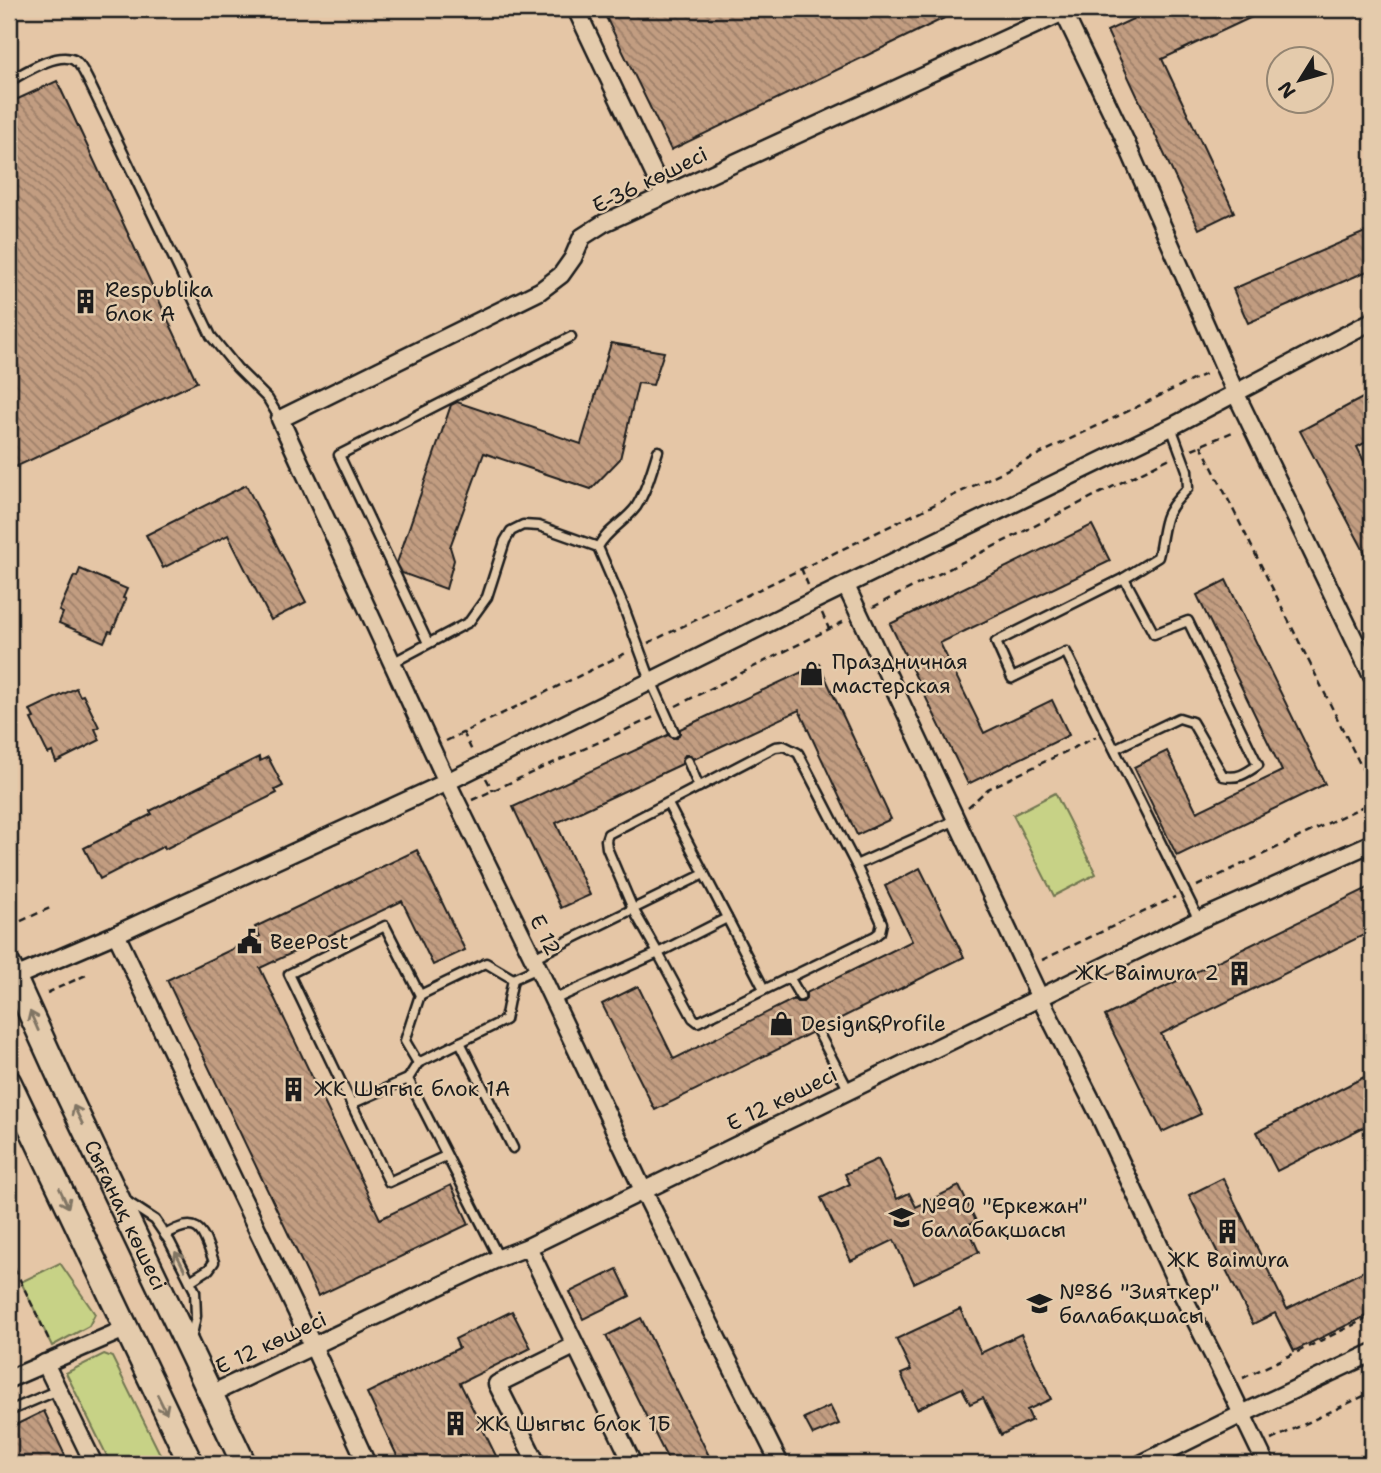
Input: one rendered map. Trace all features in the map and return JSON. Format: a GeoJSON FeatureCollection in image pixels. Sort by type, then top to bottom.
{"type":"FeatureCollection","features":[{"type":"Feature","properties":{"kind":"main road","name":"Сығанақ көшесі"},"geometry":{"type":"LineString","coordinates":[[12,971],[59,1076],[244,1464]]}},
{"type":"Feature","properties":{"kind":"main road"},"geometry":{"type":"LineString","coordinates":[[10,1087],[191,1464]]}},
{"type":"Feature","properties":{"kind":"street"},"geometry":{"type":"LineString","coordinates":[[576,9],[664,195]]}},
{"type":"Feature","properties":{"kind":"street"},"geometry":{"type":"LineString","coordinates":[[1065,10],[1223,366],[1372,676]]}},
{"type":"Feature","properties":{"kind":"street","name":"Е-36 көшесі"},"geometry":{"type":"LineString","coordinates":[[281,419],[540,291],[561,275],[573,258],[582,237],[604,223],[1065,10]]}},
{"type":"Feature","properties":{"kind":"street"},"geometry":{"type":"LineString","coordinates":[[12,971],[116,934],[447,782],[1171,427],[1372,321]]}},
{"type":"Feature","properties":{"kind":"street","name":"E 12"},"geometry":{"type":"LineString","coordinates":[[281,419],[447,782],[643,1190],[780,1464]]}},
{"type":"Feature","properties":{"kind":"street"},"geometry":{"type":"LineString","coordinates":[[846,586],[1040,998],[1266,1464]]}},
{"type":"Feature","properties":{"kind":"street","name":"Е 12 көшесі"},"geometry":{"type":"LineString","coordinates":[[211,1394],[527,1247],[1199,920],[1372,843]]}},
{"type":"Feature","properties":{"kind":"street"},"geometry":{"type":"LineString","coordinates":[[116,934],[367,1464]]}},
{"type":"Feature","properties":{"kind":"street"},"geometry":{"type":"LineString","coordinates":[[527,1247],[632,1464]]}},
{"type":"Feature","properties":{"kind":"street"},"geometry":{"type":"LineString","coordinates":[[9,1378],[125,1329]]}},
{"type":"Feature","properties":{"kind":"street"},"geometry":{"type":"LineString","coordinates":[[537,1464],[497,1384],[574,1346]]}},
{"type":"Feature","properties":{"kind":"street"},"geometry":{"type":"LineString","coordinates":[[1141,1464],[1372,1353]]}},
{"type":"Feature","properties":{"kind":"street"},"geometry":{"type":"LineString","coordinates":[[45,1363],[94,1464]]}},
{"type":"Feature","properties":{"kind":"lane"},"geometry":{"type":"LineString","coordinates":[[9,81],[55,59],[66,58],[79,66],[211,336],[237,368],[268,399],[281,419]]}},
{"type":"Feature","properties":{"kind":"lane"},"geometry":{"type":"LineString","coordinates":[[428,643],[339,454],[571,337]]}},
{"type":"Feature","properties":{"kind":"lane"},"geometry":{"type":"LineString","coordinates":[[1171,427],[1188,470],[1188,488],[1175,502],[1166,519],[1158,557],[1125,578],[996,642],[1012,678],[1066,652],[1199,920]]}},
{"type":"Feature","properties":{"kind":"lane"},"geometry":{"type":"LineString","coordinates":[[598,547],[603,538],[635,508],[649,480],[658,451]]}},
{"type":"Feature","properties":{"kind":"lane"},"geometry":{"type":"LineString","coordinates":[[391,663],[469,622],[486,597],[511,531],[523,526],[539,526],[598,547],[674,732]]}},
{"type":"Feature","properties":{"kind":"lane"},"geometry":{"type":"LineString","coordinates":[[1114,749],[1179,718],[1192,722],[1223,776],[1241,776],[1258,765],[1188,621],[1154,634],[1125,578]]}},
{"type":"Feature","properties":{"kind":"lane"},"geometry":{"type":"LineString","coordinates":[[775,747],[791,748],[798,753],[856,865],[882,923],[880,932],[698,1022],[693,1018],[633,909],[607,848],[608,834],[668,804],[775,747]]}},
{"type":"Feature","properties":{"kind":"lane"},"geometry":{"type":"LineString","coordinates":[[688,761],[699,787]]}},
{"type":"Feature","properties":{"kind":"lane"},"geometry":{"type":"LineString","coordinates":[[668,804],[764,989]]}},
{"type":"Feature","properties":{"kind":"lane"},"geometry":{"type":"LineString","coordinates":[[856,865],[957,820]]}},
{"type":"Feature","properties":{"kind":"lane"},"geometry":{"type":"LineString","coordinates":[[351,1104],[408,1079],[418,1063],[505,1020],[513,979],[535,963],[633,909],[704,874]]}},
{"type":"Feature","properties":{"kind":"lane"},"geometry":{"type":"LineString","coordinates":[[553,1000],[727,918]]}},
{"type":"Feature","properties":{"kind":"lane"},"geometry":{"type":"LineString","coordinates":[[418,1063],[405,1041],[420,995],[385,926],[289,974],[389,1182],[446,1156]]}},
{"type":"Feature","properties":{"kind":"lane"},"geometry":{"type":"LineString","coordinates":[[420,995],[486,963],[513,979]]}},
{"type":"Feature","properties":{"kind":"lane"},"geometry":{"type":"LineString","coordinates":[[789,977],[800,996]]}},
{"type":"Feature","properties":{"kind":"lane"},"geometry":{"type":"LineString","coordinates":[[817,1030],[849,1091]]}},
{"type":"Feature","properties":{"kind":"lane"},"geometry":{"type":"LineString","coordinates":[[460,1042],[513,1148]]}},
{"type":"Feature","properties":{"kind":"lane"},"geometry":{"type":"LineString","coordinates":[[408,1079],[499,1258]]}},
{"type":"Feature","properties":{"kind":"lane"},"geometry":{"type":"LineString","coordinates":[[116,1195],[155,1220],[195,1291],[196,1316],[190,1349]]}},
{"type":"Feature","properties":{"kind":"lane"},"geometry":{"type":"LineString","coordinates":[[165,1235],[179,1227],[191,1225],[197,1227],[203,1235],[214,1262],[209,1269],[190,1281]]}},
{"type":"Feature","properties":{"kind":"lane"},"geometry":{"type":"LineString","coordinates":[[9,1411],[58,1390]]}},
{"type":"Feature","properties":{"kind":"path"},"geometry":{"type":"LineString","coordinates":[[431,748],[1223,366]]}},
{"type":"Feature","properties":{"kind":"path"},"geometry":{"type":"LineString","coordinates":[[1201,445],[1372,788]]}},
{"type":"Feature","properties":{"kind":"path"},"geometry":{"type":"LineString","coordinates":[[957,820],[988,789],[1105,732]]}},
{"type":"Feature","properties":{"kind":"path"},"geometry":{"type":"LineString","coordinates":[[1026,967],[1372,802]]}},
{"type":"Feature","properties":{"kind":"path"},"geometry":{"type":"LineString","coordinates":[[9,926],[52,908]]}},
{"type":"Feature","properties":{"kind":"path"},"geometry":{"type":"LineString","coordinates":[[47,993],[86,975]]}},
{"type":"Feature","properties":{"kind":"path"},"geometry":{"type":"LineString","coordinates":[[1228,1385],[1372,1316]]}},
{"type":"Feature","properties":{"kind":"path"},"geometry":{"type":"LineString","coordinates":[[1257,1446],[1372,1392]]}},
{"type":"Feature","properties":{"kind":"green space"},"geometry":{"type":"Polygon","coordinates":[[[1055,793],[1096,874],[1054,896],[1013,815],[1055,793]]]}},
{"type":"Feature","properties":{"kind":"green space"},"geometry":{"type":"Polygon","coordinates":[[[60,1263],[95,1314],[89,1326],[52,1346],[21,1282],[60,1263]]]}},
{"type":"Feature","properties":{"kind":"green space"},"geometry":{"type":"Polygon","coordinates":[[[104,1354],[112,1357],[165,1464],[111,1464],[66,1373],[104,1354]]]}},
{"type":"Feature","properties":{"kind":"building"},"geometry":{"type":"Polygon","coordinates":[[[602,9],[963,9],[671,150],[602,9]]]}},
{"type":"Feature","properties":{"kind":"building"},"geometry":{"type":"Polygon","coordinates":[[[1154,9],[1269,9],[1162,59],[1234,212],[1199,229],[1107,31],[1154,9]]]}},
{"type":"Feature","properties":{"kind":"building","name":"Respublika блок А"},"geometry":{"type":"Polygon","coordinates":[[[57,81],[197,382],[9,470],[9,103],[57,81]]]}},
{"type":"Feature","properties":{"kind":"building"},"geometry":{"type":"Polygon","coordinates":[[[1372,229],[1372,269],[1248,323],[1233,289],[1372,229]]]}},
{"type":"Feature","properties":{"kind":"building"},"geometry":{"type":"Polygon","coordinates":[[[611,343],[664,352],[653,385],[638,383],[620,459],[591,489],[484,453],[450,547],[454,560],[446,589],[402,573],[397,563],[451,405],[457,402],[581,444],[611,343]]]}},
{"type":"Feature","properties":{"kind":"building"},"geometry":{"type":"Polygon","coordinates":[[[1372,393],[1372,439],[1357,447],[1372,477],[1372,566],[1300,431],[1372,393]]]}},
{"type":"Feature","properties":{"kind":"building"},"geometry":{"type":"Polygon","coordinates":[[[246,485],[306,602],[271,620],[228,535],[163,568],[146,535],[246,485]]]}},
{"type":"Feature","properties":{"kind":"building"},"geometry":{"type":"Polygon","coordinates":[[[1092,525],[1110,561],[940,643],[984,733],[1052,700],[1069,735],[968,784],[890,624],[1092,525]]]}},
{"type":"Feature","properties":{"kind":"building"},"geometry":{"type":"Polygon","coordinates":[[[80,569],[127,589],[123,598],[126,599],[112,632],[109,631],[104,642],[59,623],[63,613],[59,611],[74,576],[77,577],[80,569]]]}},
{"type":"Feature","properties":{"kind":"building"},"geometry":{"type":"Polygon","coordinates":[[[1226,580],[1325,784],[1177,856],[1134,767],[1167,751],[1197,812],[1282,771],[1197,595],[1226,580]]]}},
{"type":"Feature","properties":{"kind":"building"},"geometry":{"type":"Polygon","coordinates":[[[819,664],[891,819],[857,835],[799,710],[694,759],[685,755],[682,764],[556,823],[590,895],[561,908],[513,807],[668,735],[677,738],[680,729],[819,664]]]}},
{"type":"Feature","properties":{"kind":"building"},"geometry":{"type":"Polygon","coordinates":[[[76,688],[80,696],[83,695],[99,727],[95,729],[100,740],[56,762],[52,752],[48,754],[31,719],[34,718],[30,710],[76,688]]]}},
{"type":"Feature","properties":{"kind":"building"},"geometry":{"type":"Polygon","coordinates":[[[259,757],[260,761],[268,757],[283,786],[275,790],[277,793],[100,879],[84,848],[152,814],[150,811],[259,757]]]}},
{"type":"Feature","properties":{"kind":"building","name":"ЖК Шыгыс блок 1А"},"geometry":{"type":"Polygon","coordinates":[[[417,850],[465,950],[433,965],[402,901],[260,968],[380,1219],[451,1185],[469,1224],[318,1296],[167,980],[260,936],[255,927],[417,850]]]}},
{"type":"Feature","properties":{"kind":"building"},"geometry":{"type":"Polygon","coordinates":[[[920,868],[964,957],[823,1027],[815,1024],[811,1027],[811,1033],[655,1110],[602,1004],[638,986],[674,1059],[794,999],[803,1002],[806,993],[912,941],[885,886],[920,868]]]}},
{"type":"Feature","properties":{"kind":"building","name":"ЖК Baimura 2"},"geometry":{"type":"Polygon","coordinates":[[[1372,886],[1372,931],[1161,1034],[1201,1114],[1162,1132],[1105,1016],[1372,886]]]}},
{"type":"Feature","properties":{"kind":"building"},"geometry":{"type":"Polygon","coordinates":[[[1372,1073],[1372,1123],[1277,1171],[1257,1132],[1372,1073]]]}},
{"type":"Feature","properties":{"kind":"building"},"geometry":{"type":"Polygon","coordinates":[[[878,1159],[897,1199],[909,1193],[916,1207],[959,1186],[976,1221],[967,1225],[979,1252],[914,1283],[894,1240],[851,1261],[821,1198],[850,1184],[845,1174],[878,1159]]]}},
{"type":"Feature","properties":{"kind":"building","name":"ЖК Baimura"},"geometry":{"type":"Polygon","coordinates":[[[1223,1178],[1287,1309],[1372,1267],[1372,1313],[1294,1351],[1275,1313],[1253,1324],[1189,1195],[1223,1178]]]}},
{"type":"Feature","properties":{"kind":"building"},"geometry":{"type":"Polygon","coordinates":[[[617,1269],[630,1296],[583,1319],[570,1292],[617,1269]]]}},
{"type":"Feature","properties":{"kind":"building"},"geometry":{"type":"Polygon","coordinates":[[[960,1309],[981,1353],[1021,1334],[1051,1399],[1027,1410],[1032,1420],[1001,1435],[983,1398],[970,1404],[962,1388],[917,1409],[901,1374],[911,1370],[896,1339],[960,1309]]]}},
{"type":"Feature","properties":{"kind":"building","name":"ЖК Шыгыс блок 1Б"},"geometry":{"type":"Polygon","coordinates":[[[512,1311],[531,1348],[460,1383],[500,1464],[401,1464],[367,1393],[459,1348],[455,1339],[512,1311]]]}},
{"type":"Feature","properties":{"kind":"building"},"geometry":{"type":"Polygon","coordinates":[[[641,1318],[713,1464],[670,1464],[606,1336],[641,1318]]]}},
{"type":"Feature","properties":{"kind":"building"},"geometry":{"type":"Polygon","coordinates":[[[830,1406],[839,1424],[813,1435],[804,1418],[830,1406]]]}},
{"type":"Feature","properties":{"kind":"building"},"geometry":{"type":"Polygon","coordinates":[[[44,1411],[69,1464],[9,1464],[9,1428],[44,1411]]]}},
{"type":"Feature","properties":{"kind":"place","name":"Respublika блок А"},"geometry":{"type":"Point","coordinates":[85,302]}},
{"type":"Feature","properties":{"kind":"place","name":"Праздничная мастерская"},"geometry":{"type":"Point","coordinates":[812,674]}},
{"type":"Feature","properties":{"kind":"place","name":"BeePost"},"geometry":{"type":"Point","coordinates":[250,942]}},
{"type":"Feature","properties":{"kind":"place","name":"ЖК Baimura 2"},"geometry":{"type":"Point","coordinates":[1239,973]}},
{"type":"Feature","properties":{"kind":"place","name":"Design&Profile"},"geometry":{"type":"Point","coordinates":[781,1024]}},
{"type":"Feature","properties":{"kind":"place","name":"ЖК Шыгыс блок 1А"},"geometry":{"type":"Point","coordinates":[294,1089]}},
{"type":"Feature","properties":{"kind":"place","name":"№90 \"Еркежан\" балабақшасы"},"geometry":{"type":"Point","coordinates":[901,1218]}},
{"type":"Feature","properties":{"kind":"place","name":"ЖК Baimura"},"geometry":{"type":"Point","coordinates":[1228,1231]}},
{"type":"Feature","properties":{"kind":"place","name":"№86 \"Зияткер\" балабақшасы"},"geometry":{"type":"Point","coordinates":[1039,1304]}},
{"type":"Feature","properties":{"kind":"place","name":"ЖК Шыгыс блок 1Б"},"geometry":{"type":"Point","coordinates":[456,1424]}}]}
